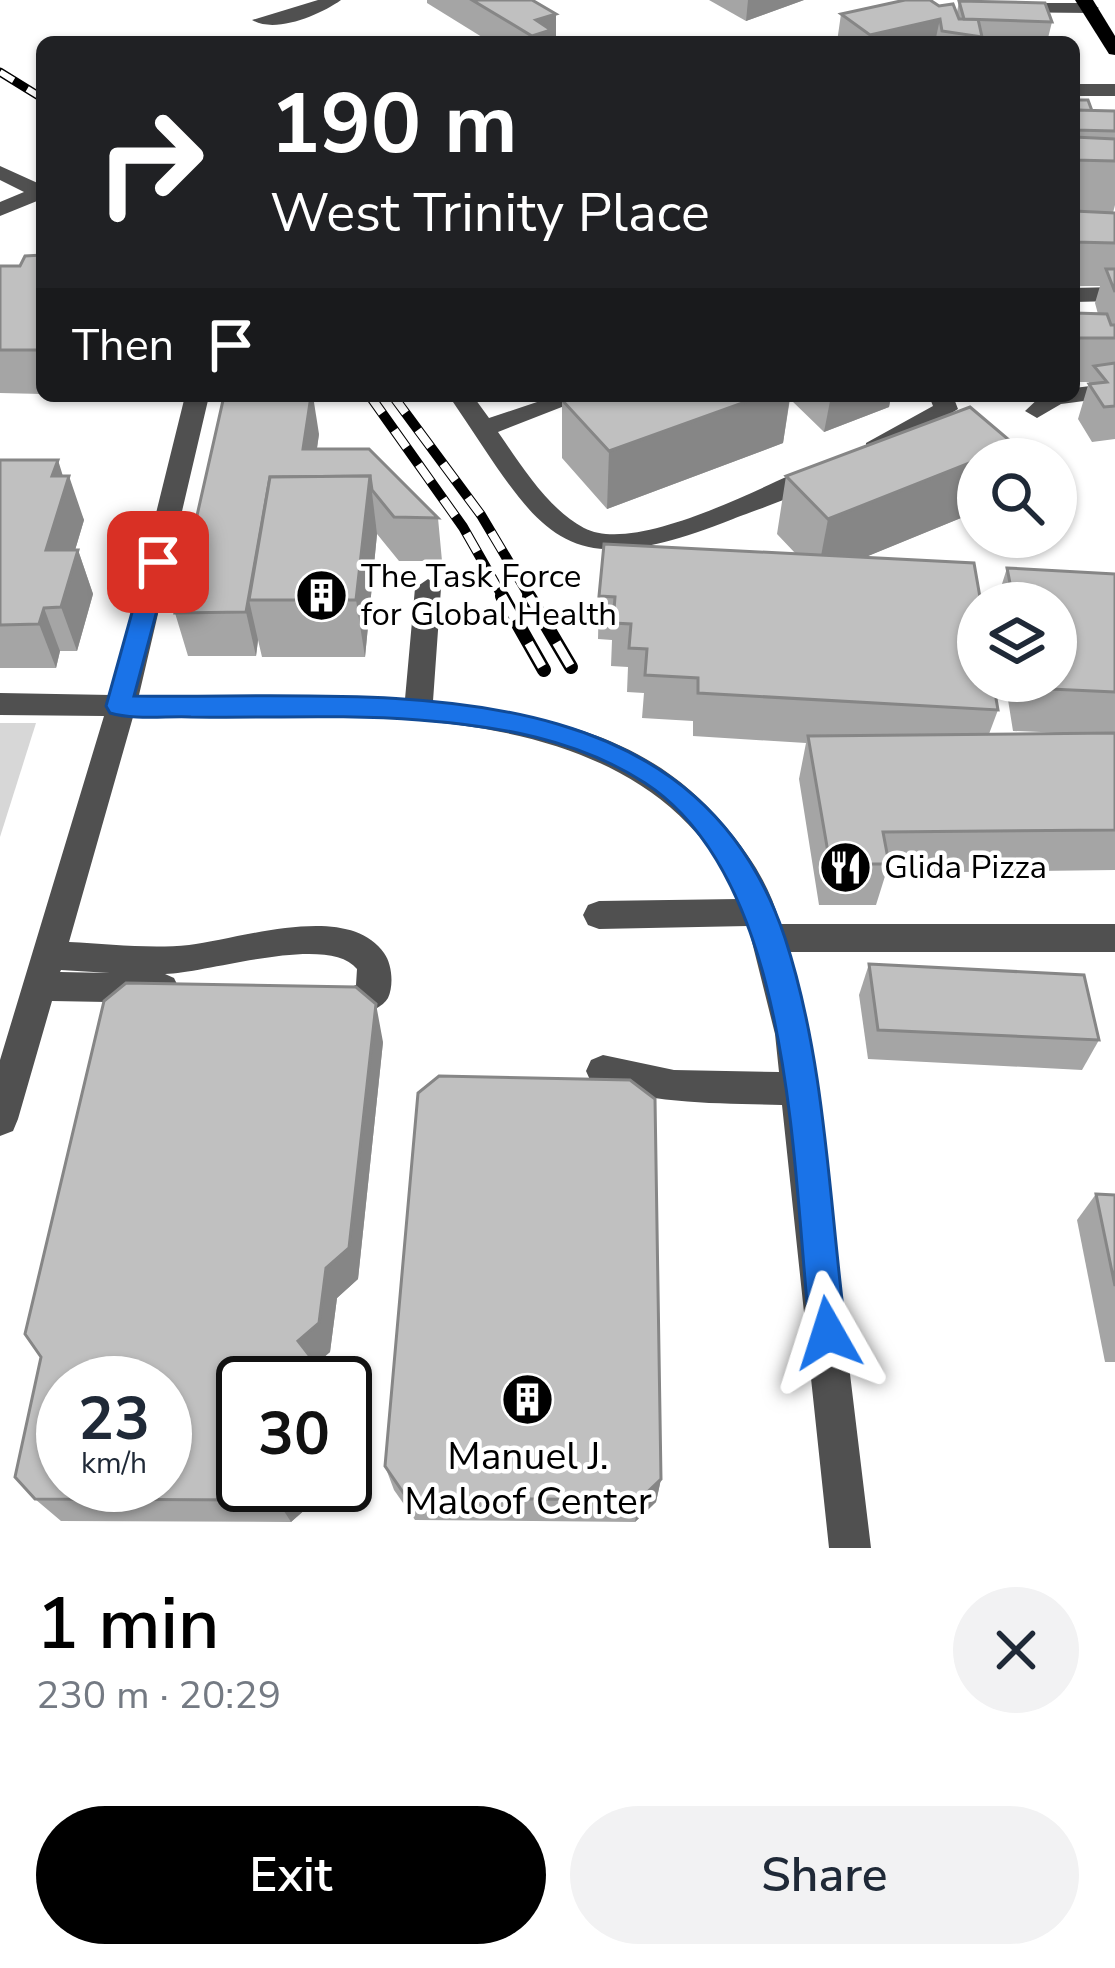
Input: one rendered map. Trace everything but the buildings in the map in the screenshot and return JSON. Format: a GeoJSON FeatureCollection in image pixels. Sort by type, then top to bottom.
{"type":"FeatureCollection","features":[{"type":"Feature","properties":{"kind":"main road"},"geometry":{"type":"LineString","coordinates":[[1087,4],[1112,38]]}},
{"type":"Feature","properties":{"kind":"street"},"geometry":{"type":"LineString","coordinates":[[246,0],[261,20],[264,36]]}},
{"type":"Feature","properties":{"kind":"street"},"geometry":{"type":"LineString","coordinates":[[261,20],[297,15],[332,0]]}},
{"type":"Feature","properties":{"kind":"street"},"geometry":{"type":"LineString","coordinates":[[995,8],[1087,4]]}},
{"type":"Feature","properties":{"kind":"street"},"geometry":{"type":"LineString","coordinates":[[1080,90],[1115,91]]}},
{"type":"Feature","properties":{"kind":"street"},"geometry":{"type":"LineString","coordinates":[[0,172],[36,190]]}},
{"type":"Feature","properties":{"kind":"street"},"geometry":{"type":"LineString","coordinates":[[0,210],[36,195]]}},
{"type":"Feature","properties":{"kind":"street"},"geometry":{"type":"LineString","coordinates":[[1080,295],[1115,294]]}},
{"type":"Feature","properties":{"kind":"street"},"geometry":{"type":"LineString","coordinates":[[1080,395],[1115,390]]}},
{"type":"Feature","properties":{"kind":"street"},"geometry":{"type":"LineString","coordinates":[[0,1119],[137,654],[196,402]]}},
{"type":"Feature","properties":{"kind":"street"},"geometry":{"type":"LineString","coordinates":[[465,402],[546,512],[582,539],[631,545],[846,462],[946,410],[943,402]]}},
{"type":"Feature","properties":{"kind":"street"},"geometry":{"type":"LineString","coordinates":[[484,428],[560,402]]}},
{"type":"Feature","properties":{"kind":"street"},"geometry":{"type":"LineString","coordinates":[[1037,411],[1049,402]]}},
{"type":"Feature","properties":{"kind":"street"},"geometry":{"type":"LineString","coordinates":[[418,710],[428,589]]}},
{"type":"Feature","properties":{"kind":"street"},"geometry":{"type":"LineString","coordinates":[[0,704],[418,710],[537,725],[595,745],[656,777],[696,812],[739,865],[765,925],[799,1089],[850,1548]]}},
{"type":"Feature","properties":{"kind":"street"},"geometry":{"type":"LineString","coordinates":[[599,915],[1115,938]]}},
{"type":"Feature","properties":{"kind":"street"},"geometry":{"type":"LineString","coordinates":[[43,970],[190,958],[259,941],[354,944],[368,954],[376,980],[363,1001],[338,1012],[290,1012]]}},
{"type":"Feature","properties":{"kind":"street"},"geometry":{"type":"LineString","coordinates":[[43,970],[187,988],[205,996]]}},
{"type":"Feature","properties":{"kind":"street"},"geometry":{"type":"LineString","coordinates":[[603,1071],[674,1086],[799,1089]]}},
{"type":"Feature","properties":{"kind":"shaded area"},"geometry":{"type":"Polygon","coordinates":[[[0,723],[36,723],[0,837],[0,723]]]}},
{"type":"Feature","properties":{"kind":"railway"},"geometry":{"type":"LineString","coordinates":[[0,72],[36,94]]}},
{"type":"Feature","properties":{"kind":"railway"},"geometry":{"type":"LineString","coordinates":[[374,402],[463,527],[504,599]]}},
{"type":"Feature","properties":{"kind":"railway"},"geometry":{"type":"LineString","coordinates":[[397,402],[481,515],[531,599]]}},
{"type":"Feature","properties":{"kind":"railway"},"geometry":{"type":"LineString","coordinates":[[502,596],[544,670]]}},
{"type":"Feature","properties":{"kind":"railway"},"geometry":{"type":"LineString","coordinates":[[529,596],[571,667]]}},
{"type":"Feature","properties":{"kind":"place","name":"The Task Force for Global Health"},"geometry":{"type":"Point","coordinates":[322,595]}},
{"type":"Feature","properties":{"kind":"place","name":"Glida Pizza"},"geometry":{"type":"Point","coordinates":[845,867]}},
{"type":"Feature","properties":{"kind":"place","name":"Manuel J. Maloof Center"},"geometry":{"type":"Point","coordinates":[528,1399]}},
{"type":"Feature","properties":{"kind":"route"},"geometry":{"type":"LineString","coordinates":[[158,562],[137,654],[119,706],[418,710],[537,725],[595,745],[656,777],[696,812],[739,865],[770,938],[792,1034],[828,1333]]}}]}
